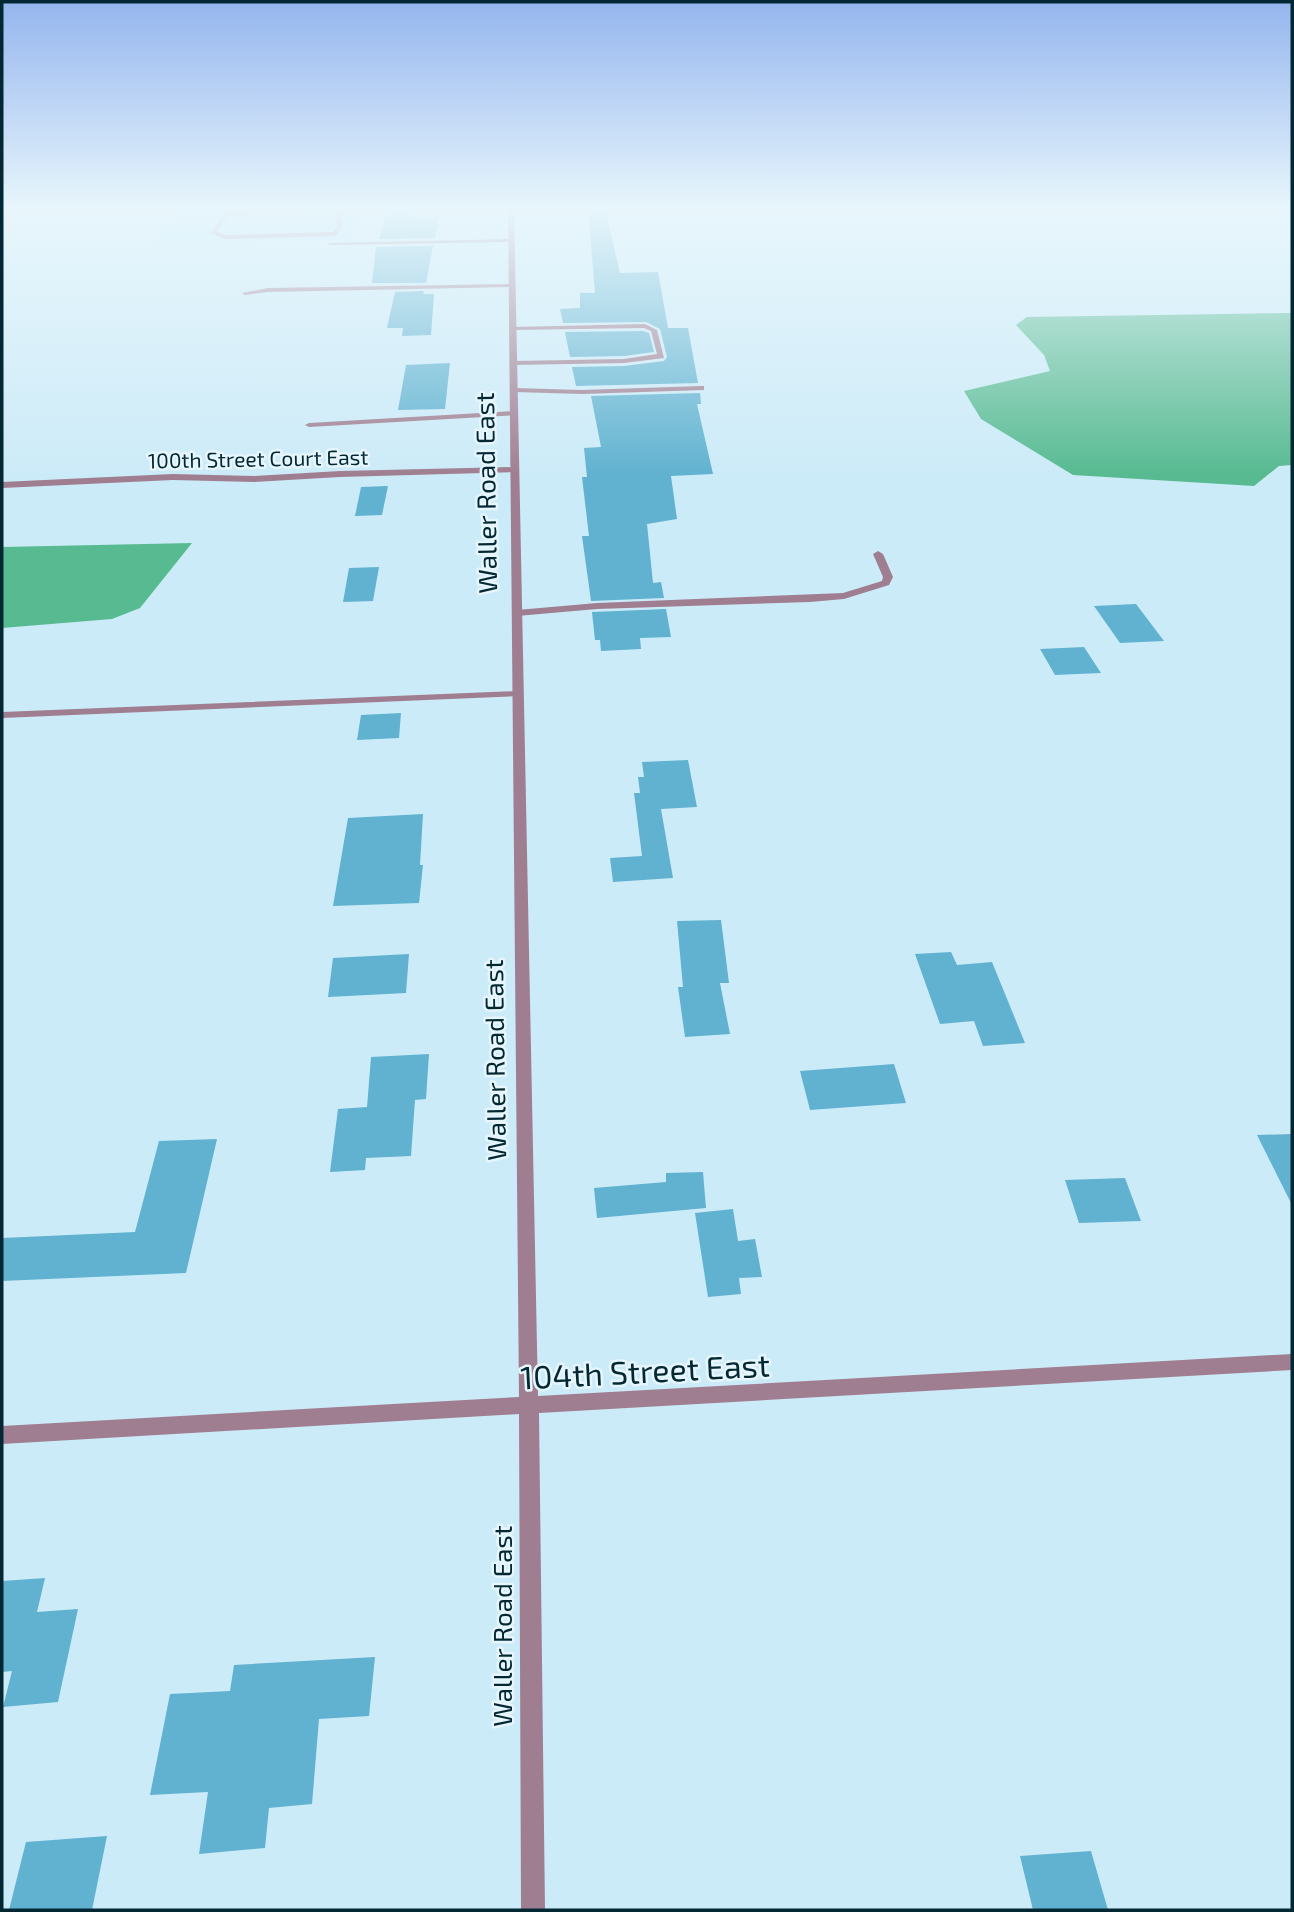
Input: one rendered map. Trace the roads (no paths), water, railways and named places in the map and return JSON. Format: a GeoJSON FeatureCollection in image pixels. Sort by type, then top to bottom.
{"type":"FeatureCollection","features":[{"type":"Feature","properties":{"kind":"street","name":"Waller Road East"},"geometry":{"type":"LineString","coordinates":[[512,297],[529,1406],[533,1910]]}},
{"type":"Feature","properties":{"kind":"street"},"geometry":{"type":"LineString","coordinates":[[513,328],[645,326],[654,330],[661,356],[624,361],[513,363]]}},
{"type":"Feature","properties":{"kind":"street"},"geometry":{"type":"LineString","coordinates":[[513,390],[582,392],[701,388]]}},
{"type":"Feature","properties":{"kind":"street"},"geometry":{"type":"LineString","coordinates":[[309,425],[514,413]]}},
{"type":"Feature","properties":{"kind":"street","name":"100th Street Court East"},"geometry":{"type":"LineString","coordinates":[[2,485],[173,477],[254,479],[514,470]]}},
{"type":"Feature","properties":{"kind":"street"},"geometry":{"type":"LineString","coordinates":[[517,613],[844,596],[886,583],[888,577],[878,554]]}},
{"type":"Feature","properties":{"kind":"street"},"geometry":{"type":"LineString","coordinates":[[2,715],[518,694]]}},
{"type":"Feature","properties":{"kind":"street","name":"104th Street East"},"geometry":{"type":"LineString","coordinates":[[2,1435],[1292,1362]]}}]}
